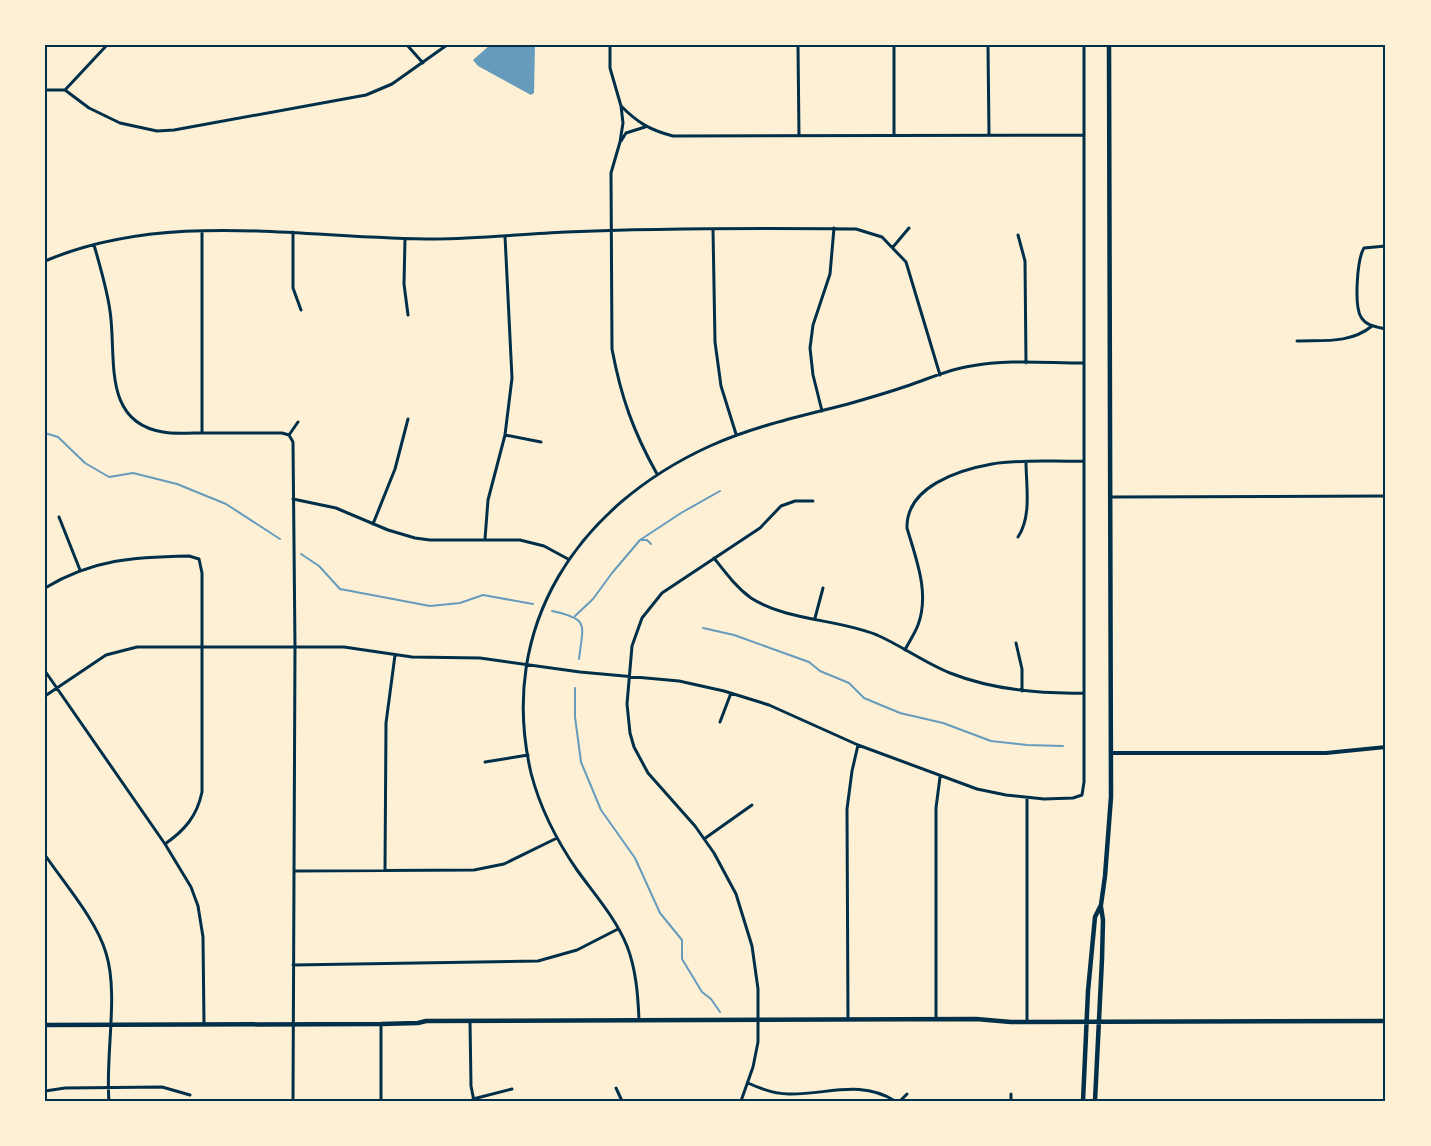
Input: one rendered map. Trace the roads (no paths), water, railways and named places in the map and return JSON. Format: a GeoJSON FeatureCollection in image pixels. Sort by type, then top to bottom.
{"type":"FeatureCollection","features":[{"type":"Feature","properties":{"kind":"main road"},"geometry":{"type":"LineString","coordinates":[[1095,1101],[1103,920],[1101,904],[1109,832],[1111,753],[1109,45]]}},
{"type":"Feature","properties":{"kind":"main road"},"geometry":{"type":"LineString","coordinates":[[1083,1101],[1086,1022],[1095,917],[1101,904]]}},
{"type":"Feature","properties":{"kind":"main road"},"geometry":{"type":"LineString","coordinates":[[45,1025],[848,1019],[1027,1022],[1386,1021]]}},
{"type":"Feature","properties":{"kind":"street"},"geometry":{"type":"LineString","coordinates":[[65,90],[107,45]]}},
{"type":"Feature","properties":{"kind":"street"},"geometry":{"type":"LineString","coordinates":[[407,45],[423,63]]}},
{"type":"Feature","properties":{"kind":"street"},"geometry":{"type":"LineString","coordinates":[[45,90],[65,90],[89,108],[120,123],[157,131],[174,130],[366,95],[392,84],[447,45]]}},
{"type":"Feature","properties":{"kind":"street"},"geometry":{"type":"LineString","coordinates":[[609,45],[612,81],[621,106],[623,123],[611,173],[611,336],[617,375],[632,425],[657,474]]}},
{"type":"Feature","properties":{"kind":"street"},"geometry":{"type":"LineString","coordinates":[[798,45],[799,136]]}},
{"type":"Feature","properties":{"kind":"street"},"geometry":{"type":"LineString","coordinates":[[894,45],[894,135]]}},
{"type":"Feature","properties":{"kind":"street"},"geometry":{"type":"LineString","coordinates":[[988,45],[989,135]]}},
{"type":"Feature","properties":{"kind":"street"},"geometry":{"type":"LineString","coordinates":[[45,696],[94,663],[122,650],[149,646],[344,647],[424,657],[480,658],[580,672],[679,681],[731,693],[784,711],[858,745],[977,789],[1027,798],[1064,799],[1082,795],[1084,782],[1084,45]]}},
{"type":"Feature","properties":{"kind":"street"},"geometry":{"type":"LineString","coordinates":[[621,106],[636,121],[646,127],[673,136],[1083,135]]}},
{"type":"Feature","properties":{"kind":"street"},"geometry":{"type":"LineString","coordinates":[[620,142],[626,134],[646,127]]}},
{"type":"Feature","properties":{"kind":"street"},"geometry":{"type":"LineString","coordinates":[[822,411],[813,375],[810,348],[813,325],[830,274],[834,228]]}},
{"type":"Feature","properties":{"kind":"street"},"geometry":{"type":"LineString","coordinates":[[45,261],[94,244],[136,235],[248,230],[405,239],[610,231],[834,228],[864,230],[882,237],[906,262],[940,375]]}},
{"type":"Feature","properties":{"kind":"street"},"geometry":{"type":"LineString","coordinates":[[893,247],[909,228]]}},
{"type":"Feature","properties":{"kind":"street"},"geometry":{"type":"LineString","coordinates":[[713,229],[713,315],[717,360],[721,386],[736,435]]}},
{"type":"Feature","properties":{"kind":"street"},"geometry":{"type":"LineString","coordinates":[[202,232],[202,433]]}},
{"type":"Feature","properties":{"kind":"street"},"geometry":{"type":"LineString","coordinates":[[293,232],[293,288],[301,310]]}},
{"type":"Feature","properties":{"kind":"street"},"geometry":{"type":"LineString","coordinates":[[1018,235],[1025,261],[1026,363]]}},
{"type":"Feature","properties":{"kind":"street"},"geometry":{"type":"LineString","coordinates":[[485,539],[488,500],[505,435],[510,401],[512,355],[505,236]]}},
{"type":"Feature","properties":{"kind":"street"},"geometry":{"type":"LineString","coordinates":[[405,239],[404,284],[408,315]]}},
{"type":"Feature","properties":{"kind":"street"},"geometry":{"type":"LineString","coordinates":[[94,244],[110,309],[115,388],[121,405],[134,419],[153,430],[164,433],[282,433],[289,435]]}},
{"type":"Feature","properties":{"kind":"street"},"geometry":{"type":"LineString","coordinates":[[1386,246],[1364,248],[1359,255],[1359,312],[1361,317],[1372,326],[1386,329]]}},
{"type":"Feature","properties":{"kind":"street"},"geometry":{"type":"LineString","coordinates":[[1297,341],[1337,340],[1356,336],[1372,326]]}},
{"type":"Feature","properties":{"kind":"street"},"geometry":{"type":"LineString","coordinates":[[639,1020],[633,966],[627,947],[618,929],[557,838],[539,799],[528,755],[523,712],[527,664],[537,620],[550,590],[569,559],[606,514],[657,474],[691,455],[736,435],[897,390],[971,366],[1084,363]]}},
{"type":"Feature","properties":{"kind":"street"},"geometry":{"type":"LineString","coordinates":[[373,524],[395,469],[408,419]]}},
{"type":"Feature","properties":{"kind":"street"},"geometry":{"type":"LineString","coordinates":[[289,435],[298,422]]}},
{"type":"Feature","properties":{"kind":"street"},"geometry":{"type":"LineString","coordinates":[[289,435],[292,442],[295,646],[293,1101]]}},
{"type":"Feature","properties":{"kind":"street"},"geometry":{"type":"LineString","coordinates":[[505,435],[540,442]]}},
{"type":"Feature","properties":{"kind":"street"},"geometry":{"type":"LineString","coordinates":[[905,650],[918,625],[923,598],[907,520],[910,508],[924,491],[955,475],[992,464],[1084,461]]}},
{"type":"Feature","properties":{"kind":"street"},"geometry":{"type":"LineString","coordinates":[[1018,537],[1023,530],[1026,511],[1026,462]]}},
{"type":"Feature","properties":{"kind":"street"},"geometry":{"type":"LineString","coordinates":[[1110,497],[1386,496]]}},
{"type":"Feature","properties":{"kind":"street"},"geometry":{"type":"LineString","coordinates":[[293,500],[323,504],[399,534],[430,540],[510,539],[529,541],[569,559]]}},
{"type":"Feature","properties":{"kind":"street"},"geometry":{"type":"LineString","coordinates":[[741,1101],[758,1048],[759,1020],[756,967],[744,916],[724,870],[704,839],[653,779],[637,754],[627,716],[628,675],[637,629],[650,607],[662,593],[760,528],[781,506],[795,501],[813,501]]}},
{"type":"Feature","properties":{"kind":"street"},"geometry":{"type":"LineString","coordinates":[[59,517],[80,570]]}},
{"type":"Feature","properties":{"kind":"street"},"geometry":{"type":"LineString","coordinates":[[45,588],[80,570],[104,562],[136,557],[189,556],[199,559],[202,573],[202,792],[196,812],[189,824],[180,834],[165,844]]}},
{"type":"Feature","properties":{"kind":"street"},"geometry":{"type":"LineString","coordinates":[[714,558],[732,581],[750,597],[778,610],[876,635],[950,673],[987,685],[1023,691],[1084,693]]}},
{"type":"Feature","properties":{"kind":"street"},"geometry":{"type":"LineString","coordinates":[[815,619],[823,588]]}},
{"type":"Feature","properties":{"kind":"street"},"geometry":{"type":"LineString","coordinates":[[1016,643],[1022,669],[1023,691]]}},
{"type":"Feature","properties":{"kind":"street"},"geometry":{"type":"LineString","coordinates":[[385,870],[386,723],[395,654]]}},
{"type":"Feature","properties":{"kind":"street"},"geometry":{"type":"LineString","coordinates":[[45,671],[165,844],[191,887],[201,921],[204,1024]]}},
{"type":"Feature","properties":{"kind":"street"},"geometry":{"type":"LineString","coordinates":[[720,722],[731,693]]}},
{"type":"Feature","properties":{"kind":"street"},"geometry":{"type":"LineString","coordinates":[[848,1019],[847,809],[858,745]]}},
{"type":"Feature","properties":{"kind":"street"},"geometry":{"type":"LineString","coordinates":[[1111,753],[1326,753],[1386,747]]}},
{"type":"Feature","properties":{"kind":"street"},"geometry":{"type":"LineString","coordinates":[[485,762],[528,755]]}},
{"type":"Feature","properties":{"kind":"street"},"geometry":{"type":"LineString","coordinates":[[936,1019],[936,808],[940,777]]}},
{"type":"Feature","properties":{"kind":"street"},"geometry":{"type":"LineString","coordinates":[[1027,798],[1027,1022]]}},
{"type":"Feature","properties":{"kind":"street"},"geometry":{"type":"LineString","coordinates":[[704,839],[752,805]]}},
{"type":"Feature","properties":{"kind":"street"},"geometry":{"type":"LineString","coordinates":[[294,871],[459,871],[488,868],[518,858],[557,838]]}},
{"type":"Feature","properties":{"kind":"street"},"geometry":{"type":"LineString","coordinates":[[45,855],[95,927],[106,952],[110,978],[109,1101]]}},
{"type":"Feature","properties":{"kind":"street"},"geometry":{"type":"LineString","coordinates":[[293,965],[538,961],[577,950],[618,929]]}},
{"type":"Feature","properties":{"kind":"street"},"geometry":{"type":"LineString","coordinates":[[470,1021],[473,1100],[512,1089]]}},
{"type":"Feature","properties":{"kind":"street"},"geometry":{"type":"LineString","coordinates":[[381,1024],[381,1101]]}},
{"type":"Feature","properties":{"kind":"street"},"geometry":{"type":"LineString","coordinates":[[748,1083],[774,1092],[791,1094],[863,1089],[879,1093],[895,1101]]}},
{"type":"Feature","properties":{"kind":"street"},"geometry":{"type":"LineString","coordinates":[[45,1091],[65,1088],[162,1087],[190,1095]]}},
{"type":"Feature","properties":{"kind":"street"},"geometry":{"type":"LineString","coordinates":[[616,1088],[622,1101]]}},
{"type":"Feature","properties":{"kind":"street"},"geometry":{"type":"LineString","coordinates":[[900,1101],[907,1094]]}},
{"type":"Feature","properties":{"kind":"street"},"geometry":{"type":"LineString","coordinates":[[1011,1094],[1011,1101]]}},
{"type":"Feature","properties":{"kind":"water"},"geometry":{"type":"Polygon","coordinates":[[[490,45],[535,45],[534,93],[531,95],[478,66],[473,60],[490,45]]]}},
{"type":"Feature","properties":{"kind":"waterway"},"geometry":{"type":"LineString","coordinates":[[45,433],[58,437],[85,463],[109,477],[133,473],[177,484],[226,504],[280,539]]}},
{"type":"Feature","properties":{"kind":"waterway"},"geometry":{"type":"LineString","coordinates":[[575,616],[593,599],[640,540],[720,491]]}},
{"type":"Feature","properties":{"kind":"waterway"},"geometry":{"type":"LineString","coordinates":[[640,540],[647,540],[651,544]]}},
{"type":"Feature","properties":{"kind":"waterway"},"geometry":{"type":"LineString","coordinates":[[301,554],[319,566],[340,589],[430,606],[460,603],[483,595],[533,604]]}},
{"type":"Feature","properties":{"kind":"waterway"},"geometry":{"type":"LineString","coordinates":[[552,611],[573,617],[581,625],[579,659]]}},
{"type":"Feature","properties":{"kind":"waterway"},"geometry":{"type":"LineString","coordinates":[[703,628],[734,635],[809,662],[820,671],[849,683],[864,698],[900,713],[943,723],[991,741],[1063,746]]}},
{"type":"Feature","properties":{"kind":"waterway"},"geometry":{"type":"LineString","coordinates":[[575,688],[575,717],[581,762],[601,810],[635,858],[660,913],[682,940],[682,959],[702,992],[711,999],[720,1012]]}}]}
